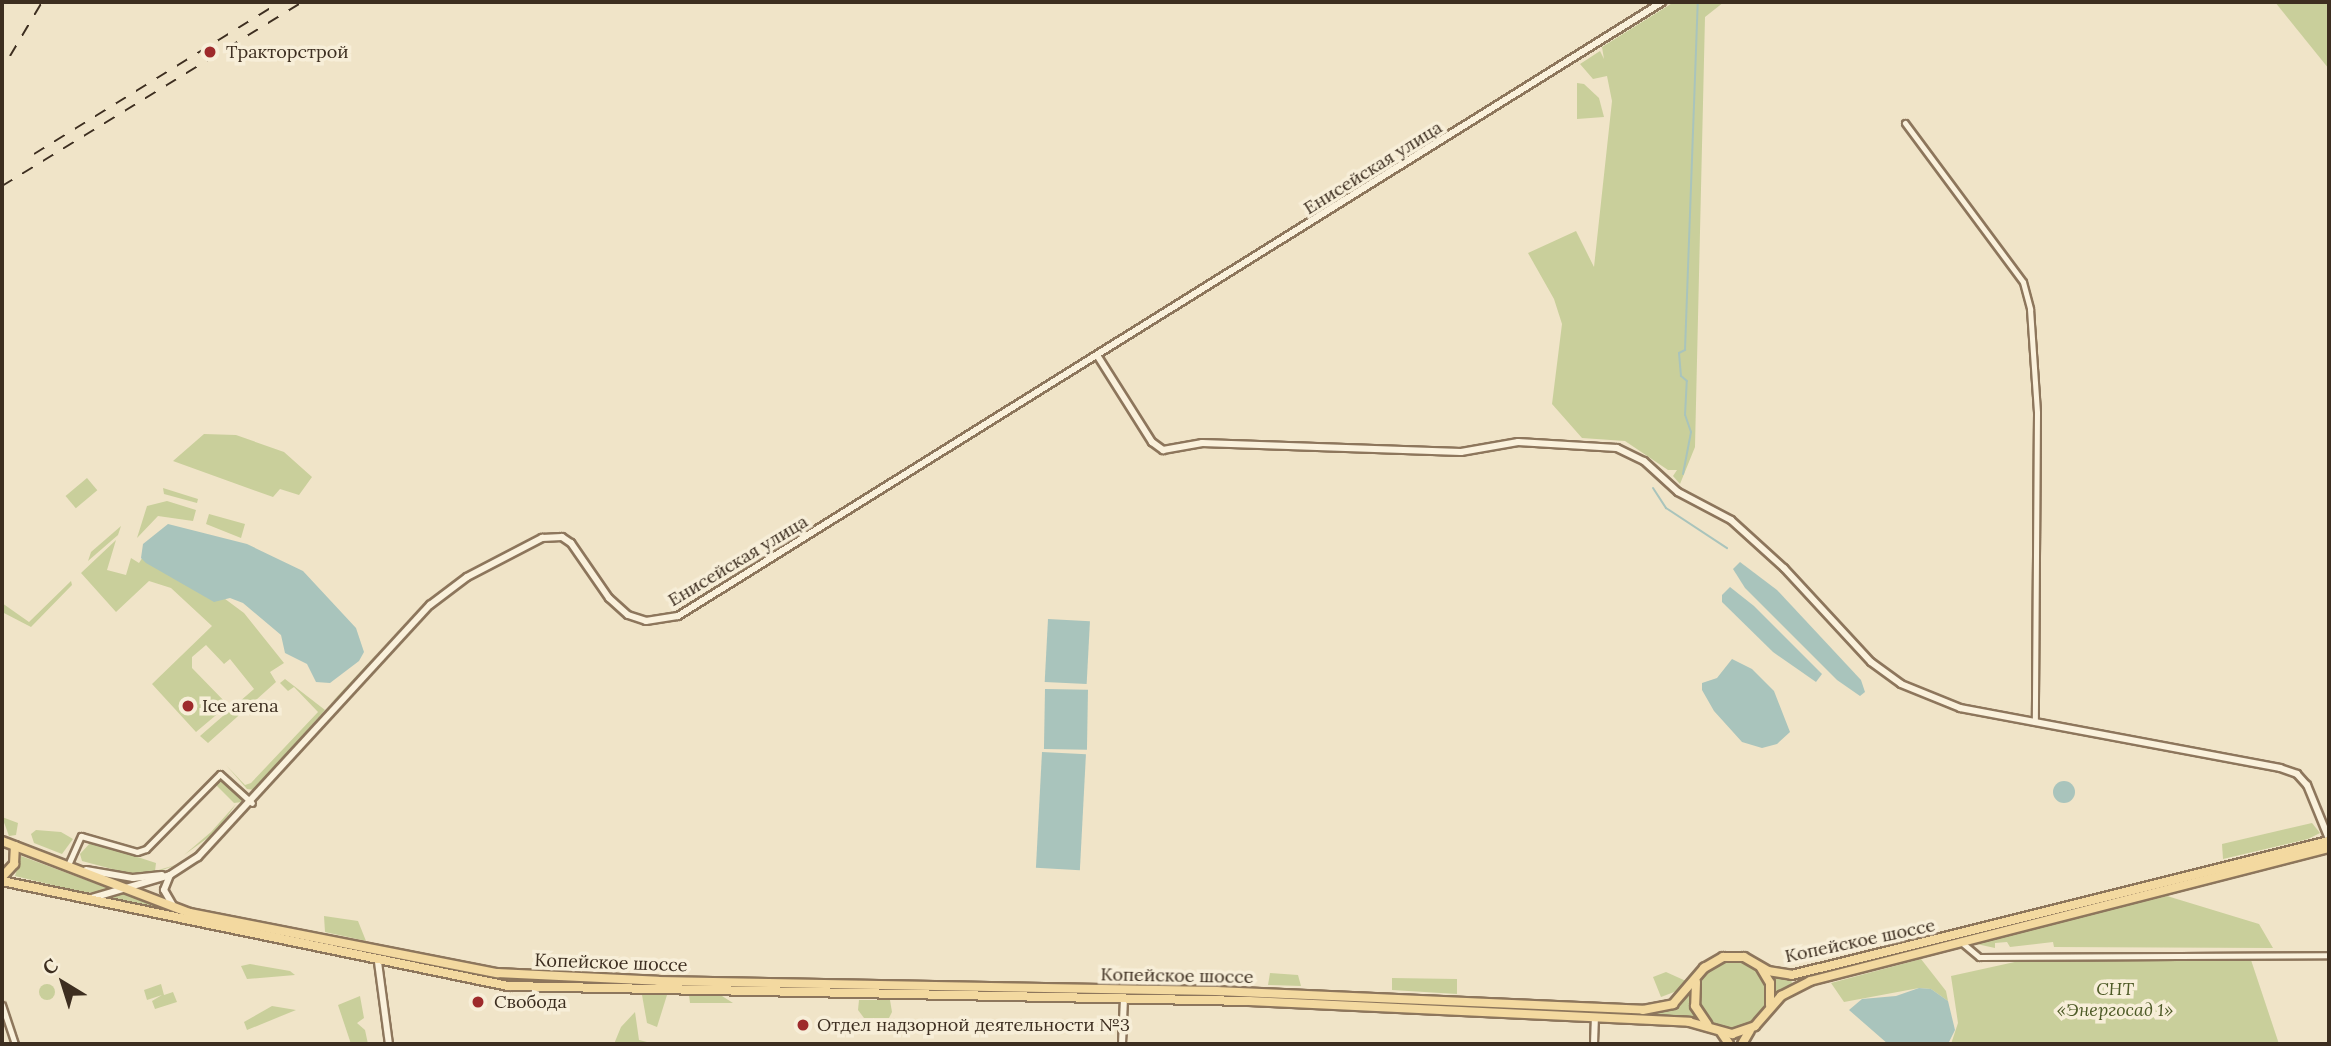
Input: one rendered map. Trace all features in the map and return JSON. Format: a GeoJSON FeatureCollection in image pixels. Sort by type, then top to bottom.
{"type":"FeatureCollection","features":[{"type":"Feature","properties":{"kind":"main road","name":"Копейское шоссе"},"geometry":{"type":"LineString","coordinates":[[2,841],[85,870],[175,908],[376,950],[532,976],[838,989],[1643,1010],[1673,1004],[1713,961],[1730,956],[1744,957],[1761,968],[1785,975],[1804,973],[2329,840]]}},
{"type":"Feature","properties":{"kind":"main road"},"geometry":{"type":"LineString","coordinates":[[2,879],[15,864],[15,846]]}},
{"type":"Feature","properties":{"kind":"main road","name":"Копейское шоссе"},"geometry":{"type":"LineString","coordinates":[[1742,1044],[1750,1030],[1787,991],[1803,983],[2329,848]]}},
{"type":"Feature","properties":{"kind":"main road","name":"Копейское шоссе"},"geometry":{"type":"LineString","coordinates":[[2,879],[378,962],[517,986],[808,988]]}},
{"type":"Feature","properties":{"kind":"main road"},"geometry":{"type":"LineString","coordinates":[[376,950],[378,962]]}},
{"type":"Feature","properties":{"kind":"main road"},"geometry":{"type":"LineString","coordinates":[[1761,968],[1771,989],[1768,1012]]}},
{"type":"Feature","properties":{"kind":"main road"},"geometry":{"type":"LineString","coordinates":[[1700,973],[1694,1001],[1708,1025]]}},
{"type":"Feature","properties":{"kind":"main road","name":"Копейское шоссе"},"geometry":{"type":"LineString","coordinates":[[1124,995],[1595,1017],[1708,1025],[1721,1032]]}},
{"type":"Feature","properties":{"kind":"main road"},"geometry":{"type":"LineString","coordinates":[[1729,1044],[1721,1032],[1750,1030]]}},
{"type":"Feature","properties":{"kind":"street","name":"Енисейская улица"},"geometry":{"type":"LineString","coordinates":[[79,898],[127,888],[170,875],[180,869],[251,803],[430,605],[467,577],[528,544],[547,537],[564,538],[609,597],[628,615],[646,621],[678,616],[1662,2]]}},
{"type":"Feature","properties":{"kind":"street"},"geometry":{"type":"LineString","coordinates":[[1905,123],[2023,282],[2031,309],[2037,413],[2035,722]]}},
{"type":"Feature","properties":{"kind":"street","name":"Копейское шоссе"},"geometry":{"type":"LineString","coordinates":[[1097,355],[1152,442],[1163,450],[1202,443],[1461,452],[1506,442],[1617,448],[1644,461],[1661,477],[1750,535],[1871,662],[1900,684],[1960,708],[2297,774],[2314,799],[2329,840]]}},
{"type":"Feature","properties":{"kind":"street"},"geometry":{"type":"LineString","coordinates":[[68,865],[81,836],[137,852],[146,849],[220,774],[251,803]]}},
{"type":"Feature","properties":{"kind":"street"},"geometry":{"type":"LineString","coordinates":[[85,870],[133,878],[180,869]]}},
{"type":"Feature","properties":{"kind":"street"},"geometry":{"type":"LineString","coordinates":[[170,875],[164,890],[175,908]]}},
{"type":"Feature","properties":{"kind":"street","name":"Копейское шоссе"},"geometry":{"type":"LineString","coordinates":[[1960,941],[1979,957],[2329,955]]}},
{"type":"Feature","properties":{"kind":"street"},"geometry":{"type":"LineString","coordinates":[[378,962],[389,1044]]}},
{"type":"Feature","properties":{"kind":"street"},"geometry":{"type":"LineString","coordinates":[[1122,1044],[1124,995]]}},
{"type":"Feature","properties":{"kind":"street"},"geometry":{"type":"LineString","coordinates":[[2,1005],[15,1044]]}},
{"type":"Feature","properties":{"kind":"street"},"geometry":{"type":"LineString","coordinates":[[1594,1044],[1595,1017]]}},
{"type":"Feature","properties":{"kind":"green space"},"geometry":{"type":"Polygon","coordinates":[[[1674,2],[1724,2],[1705,17],[1695,447],[1680,484],[1673,476],[1677,470],[1668,470],[1625,441],[1582,438],[1552,404],[1562,324],[1554,299],[1528,253],[1576,231],[1594,267],[1612,101],[1607,76],[1593,79],[1580,64],[1600,51],[1604,59],[1602,47],[1674,2]]]}},
{"type":"Feature","properties":{"kind":"green space"},"geometry":{"type":"Polygon","coordinates":[[[2275,2],[2329,2],[2329,69],[2275,2]]]}},
{"type":"Feature","properties":{"kind":"green space"},"geometry":{"type":"Polygon","coordinates":[[[1577,83],[1584,84],[1599,98],[1604,117],[1577,119],[1577,83]]]}},
{"type":"Feature","properties":{"kind":"green space"},"geometry":{"type":"Polygon","coordinates":[[[204,434],[236,435],[284,452],[312,477],[299,495],[280,489],[273,497],[173,461],[204,434]]]}},
{"type":"Feature","properties":{"kind":"green space"},"geometry":{"type":"Polygon","coordinates":[[[87,478],[97,490],[76,508],[66,496],[87,478]]]}},
{"type":"Feature","properties":{"kind":"green space"},"geometry":{"type":"Polygon","coordinates":[[[163,488],[198,499],[197,503],[164,494],[163,488]]]}},
{"type":"Feature","properties":{"kind":"green space"},"geometry":{"type":"Polygon","coordinates":[[[167,501],[196,510],[193,521],[158,516],[137,538],[147,506],[167,501]]]}},
{"type":"Feature","properties":{"kind":"green space"},"geometry":{"type":"Polygon","coordinates":[[[209,514],[245,524],[241,538],[206,524],[209,514]]]}},
{"type":"Feature","properties":{"kind":"green space"},"geometry":{"type":"Polygon","coordinates":[[[121,526],[118,535],[88,561],[91,552],[121,526]]]}},
{"type":"Feature","properties":{"kind":"green space"},"geometry":{"type":"Polygon","coordinates":[[[116,540],[107,570],[126,575],[131,558],[139,563],[146,552],[186,570],[244,613],[284,663],[270,672],[276,682],[208,743],[200,736],[254,689],[230,659],[224,664],[206,645],[192,657],[192,668],[228,705],[196,732],[152,684],[212,626],[171,588],[149,581],[116,612],[81,573],[116,540]]]}},
{"type":"Feature","properties":{"kind":"green space"},"geometry":{"type":"Polygon","coordinates":[[[71,581],[72,585],[31,627],[2,612],[2,603],[29,622],[71,581]]]}},
{"type":"Feature","properties":{"kind":"green space"},"geometry":{"type":"Polygon","coordinates":[[[375,656],[375,661],[330,704],[375,656]]]}},
{"type":"Feature","properties":{"kind":"green space"},"geometry":{"type":"Polygon","coordinates":[[[285,679],[325,710],[254,790],[247,789],[226,765],[245,785],[251,783],[318,712],[294,687],[288,691],[280,683],[285,679]]]}},
{"type":"Feature","properties":{"kind":"green space"},"geometry":{"type":"Polygon","coordinates":[[[224,780],[240,796],[242,802],[234,803],[216,785],[224,780]]]}},
{"type":"Feature","properties":{"kind":"green space"},"geometry":{"type":"Polygon","coordinates":[[[236,804],[216,832],[184,855],[211,832],[236,804]]]}},
{"type":"Feature","properties":{"kind":"green space"},"geometry":{"type":"Polygon","coordinates":[[[2,817],[18,823],[16,835],[9,836],[2,817]]]}},
{"type":"Feature","properties":{"kind":"green space"},"geometry":{"type":"Polygon","coordinates":[[[2312,823],[2320,833],[2308,839],[2223,859],[2222,844],[2312,823]]]}},
{"type":"Feature","properties":{"kind":"green space"},"geometry":{"type":"Polygon","coordinates":[[[36,830],[61,832],[73,839],[62,854],[34,843],[31,834],[36,830]]]}},
{"type":"Feature","properties":{"kind":"green space"},"geometry":{"type":"Polygon","coordinates":[[[91,842],[156,863],[155,871],[179,864],[154,873],[127,873],[82,861],[80,854],[91,842]]]}},
{"type":"Feature","properties":{"kind":"green space"},"geometry":{"type":"Polygon","coordinates":[[[21,856],[113,890],[85,893],[15,876],[21,856]]]}},
{"type":"Feature","properties":{"kind":"green space"},"geometry":{"type":"Polygon","coordinates":[[[124,893],[185,917],[110,898],[124,893]]]}},
{"type":"Feature","properties":{"kind":"green space"},"geometry":{"type":"Polygon","coordinates":[[[2167,896],[2259,924],[2273,948],[2054,947],[2053,942],[2010,947],[2007,942],[1995,943],[1995,948],[1972,943],[2167,896]]]}},
{"type":"Feature","properties":{"kind":"green space"},"geometry":{"type":"Polygon","coordinates":[[[324,916],[358,921],[366,941],[325,932],[324,916]]]}},
{"type":"Feature","properties":{"kind":"green space","name":"СНТ «Энергосад 1»"},"geometry":{"type":"Polygon","coordinates":[[[2042,956],[2250,957],[2279,1044],[1951,1044],[1958,1023],[1951,976],[2042,956]]]}},
{"type":"Feature","properties":{"kind":"green space"},"geometry":{"type":"Polygon","coordinates":[[[1921,959],[1946,991],[1948,1001],[1931,989],[1919,988],[1844,1002],[1831,983],[1921,959]]]}},
{"type":"Feature","properties":{"kind":"green space"},"geometry":{"type":"Polygon","coordinates":[[[1732,960],[1751,966],[1761,976],[1767,995],[1761,1014],[1751,1024],[1732,1030],[1713,1024],[1703,1014],[1697,995],[1703,976],[1713,966],[1732,960]]]}},
{"type":"Feature","properties":{"kind":"green space"},"geometry":{"type":"Polygon","coordinates":[[[250,964],[290,971],[295,975],[247,979],[241,966],[250,964]]]}},
{"type":"Feature","properties":{"kind":"green space"},"geometry":{"type":"Polygon","coordinates":[[[1666,972],[1686,981],[1682,989],[1661,997],[1653,977],[1666,972]]]}},
{"type":"Feature","properties":{"kind":"green space"},"geometry":{"type":"Polygon","coordinates":[[[1270,973],[1298,975],[1301,986],[1268,985],[1270,973]]]}},
{"type":"Feature","properties":{"kind":"green space"},"geometry":{"type":"Polygon","coordinates":[[[1769,976],[1791,979],[1792,983],[1774,998],[1769,976]]]}},
{"type":"Feature","properties":{"kind":"green space"},"geometry":{"type":"Polygon","coordinates":[[[1392,978],[1457,979],[1457,994],[1392,990],[1392,978]]]}},
{"type":"Feature","properties":{"kind":"green space"},"geometry":{"type":"Polygon","coordinates":[[[47,984],[55,992],[47,1000],[39,992],[47,984]]]}},
{"type":"Feature","properties":{"kind":"green space"},"geometry":{"type":"Polygon","coordinates":[[[161,984],[164,995],[173,992],[177,1002],[155,1009],[152,1001],[162,995],[147,1000],[144,990],[161,984]]]}},
{"type":"Feature","properties":{"kind":"green space"},"geometry":{"type":"Polygon","coordinates":[[[1691,991],[1698,1019],[1644,1016],[1672,1009],[1691,991]]]}},
{"type":"Feature","properties":{"kind":"green space"},"geometry":{"type":"Polygon","coordinates":[[[1195,994],[1641,1014],[1641,1016],[1151,996],[1195,994]]]}},
{"type":"Feature","properties":{"kind":"green space"},"geometry":{"type":"Polygon","coordinates":[[[642,995],[667,995],[657,1027],[647,1023],[642,995]]]}},
{"type":"Feature","properties":{"kind":"green space"},"geometry":{"type":"Polygon","coordinates":[[[689,995],[722,996],[733,1003],[690,1003],[689,995]]]}},
{"type":"Feature","properties":{"kind":"green space"},"geometry":{"type":"Polygon","coordinates":[[[360,996],[364,1018],[357,1023],[365,1030],[368,1044],[351,1044],[338,1005],[360,996]]]}},
{"type":"Feature","properties":{"kind":"green space"},"geometry":{"type":"Polygon","coordinates":[[[859,1000],[890,1000],[892,1012],[889,1018],[864,1018],[858,1010],[859,1000]]]}},
{"type":"Feature","properties":{"kind":"green space"},"geometry":{"type":"Polygon","coordinates":[[[272,1006],[296,1010],[247,1030],[244,1022],[272,1006]]]}},
{"type":"Feature","properties":{"kind":"green space"},"geometry":{"type":"Polygon","coordinates":[[[635,1012],[639,1040],[655,1044],[614,1044],[621,1027],[635,1012]]]}},
{"type":"Feature","properties":{"kind":"water"},"geometry":{"type":"Polygon","coordinates":[[[168,524],[247,544],[303,571],[356,628],[364,652],[359,661],[330,683],[316,682],[307,664],[285,653],[281,635],[243,603],[230,598],[214,602],[146,563],[141,558],[143,544],[168,524]]]}},
{"type":"Feature","properties":{"kind":"water"},"geometry":{"type":"Polygon","coordinates":[[[1740,562],[1777,590],[1861,680],[1865,692],[1860,696],[1837,680],[1745,588],[1733,569],[1740,562]]]}},
{"type":"Feature","properties":{"kind":"water"},"geometry":{"type":"Polygon","coordinates":[[[1730,587],[1754,606],[1822,674],[1816,682],[1773,652],[1722,602],[1722,595],[1730,587]]]}},
{"type":"Feature","properties":{"kind":"water"},"geometry":{"type":"Polygon","coordinates":[[[1048,619],[1090,621],[1087,684],[1045,682],[1048,619]]]}},
{"type":"Feature","properties":{"kind":"water"},"geometry":{"type":"Polygon","coordinates":[[[1732,659],[1752,669],[1774,691],[1790,732],[1777,744],[1762,748],[1742,742],[1714,711],[1702,690],[1702,683],[1717,678],[1732,659]]]}},
{"type":"Feature","properties":{"kind":"water"},"geometry":{"type":"Polygon","coordinates":[[[1045,689],[1088,690],[1087,750],[1044,749],[1045,689]]]}},
{"type":"Feature","properties":{"kind":"water"},"geometry":{"type":"Polygon","coordinates":[[[1042,752],[1086,754],[1080,870],[1036,868],[1042,752]]]}},
{"type":"Feature","properties":{"kind":"water"},"geometry":{"type":"Polygon","coordinates":[[[2064,781],[2074,788],[2075,792],[2068,802],[2064,803],[2054,796],[2053,792],[2060,782],[2064,781]]]}},
{"type":"Feature","properties":{"kind":"water"},"geometry":{"type":"Polygon","coordinates":[[[1919,988],[1931,989],[1948,1001],[1955,1030],[1948,1044],[1888,1044],[1849,1010],[1862,999],[1896,996],[1919,988]]]}},
{"type":"Feature","properties":{"kind":"waterway"},"geometry":{"type":"LineString","coordinates":[[1683,474],[1691,432],[1685,415],[1687,381],[1681,376],[1679,353],[1685,350],[1698,2]]}},
{"type":"Feature","properties":{"kind":"waterway"},"geometry":{"type":"LineString","coordinates":[[1653,488],[1666,508],[1727,548]]}},
{"type":"Feature","properties":{"kind":"railway"},"geometry":{"type":"LineString","coordinates":[[10,56],[42,2]]}},
{"type":"Feature","properties":{"kind":"railway"},"geometry":{"type":"LineString","coordinates":[[34,154],[280,2]]}},
{"type":"Feature","properties":{"kind":"railway"},"geometry":{"type":"LineString","coordinates":[[2,186],[302,2]]}},
{"type":"Feature","properties":{"kind":"place","name":"Тракторстрой"},"geometry":{"type":"Point","coordinates":[210,52]}},
{"type":"Feature","properties":{"kind":"place","name":"Ice arena"},"geometry":{"type":"Point","coordinates":[188,706]}},
{"type":"Feature","properties":{"kind":"place","name":"Свобода"},"geometry":{"type":"Point","coordinates":[478,1002]}},
{"type":"Feature","properties":{"kind":"place","name":"Отдел надзорной деятельности №3"},"geometry":{"type":"Point","coordinates":[803,1025]}}]}
